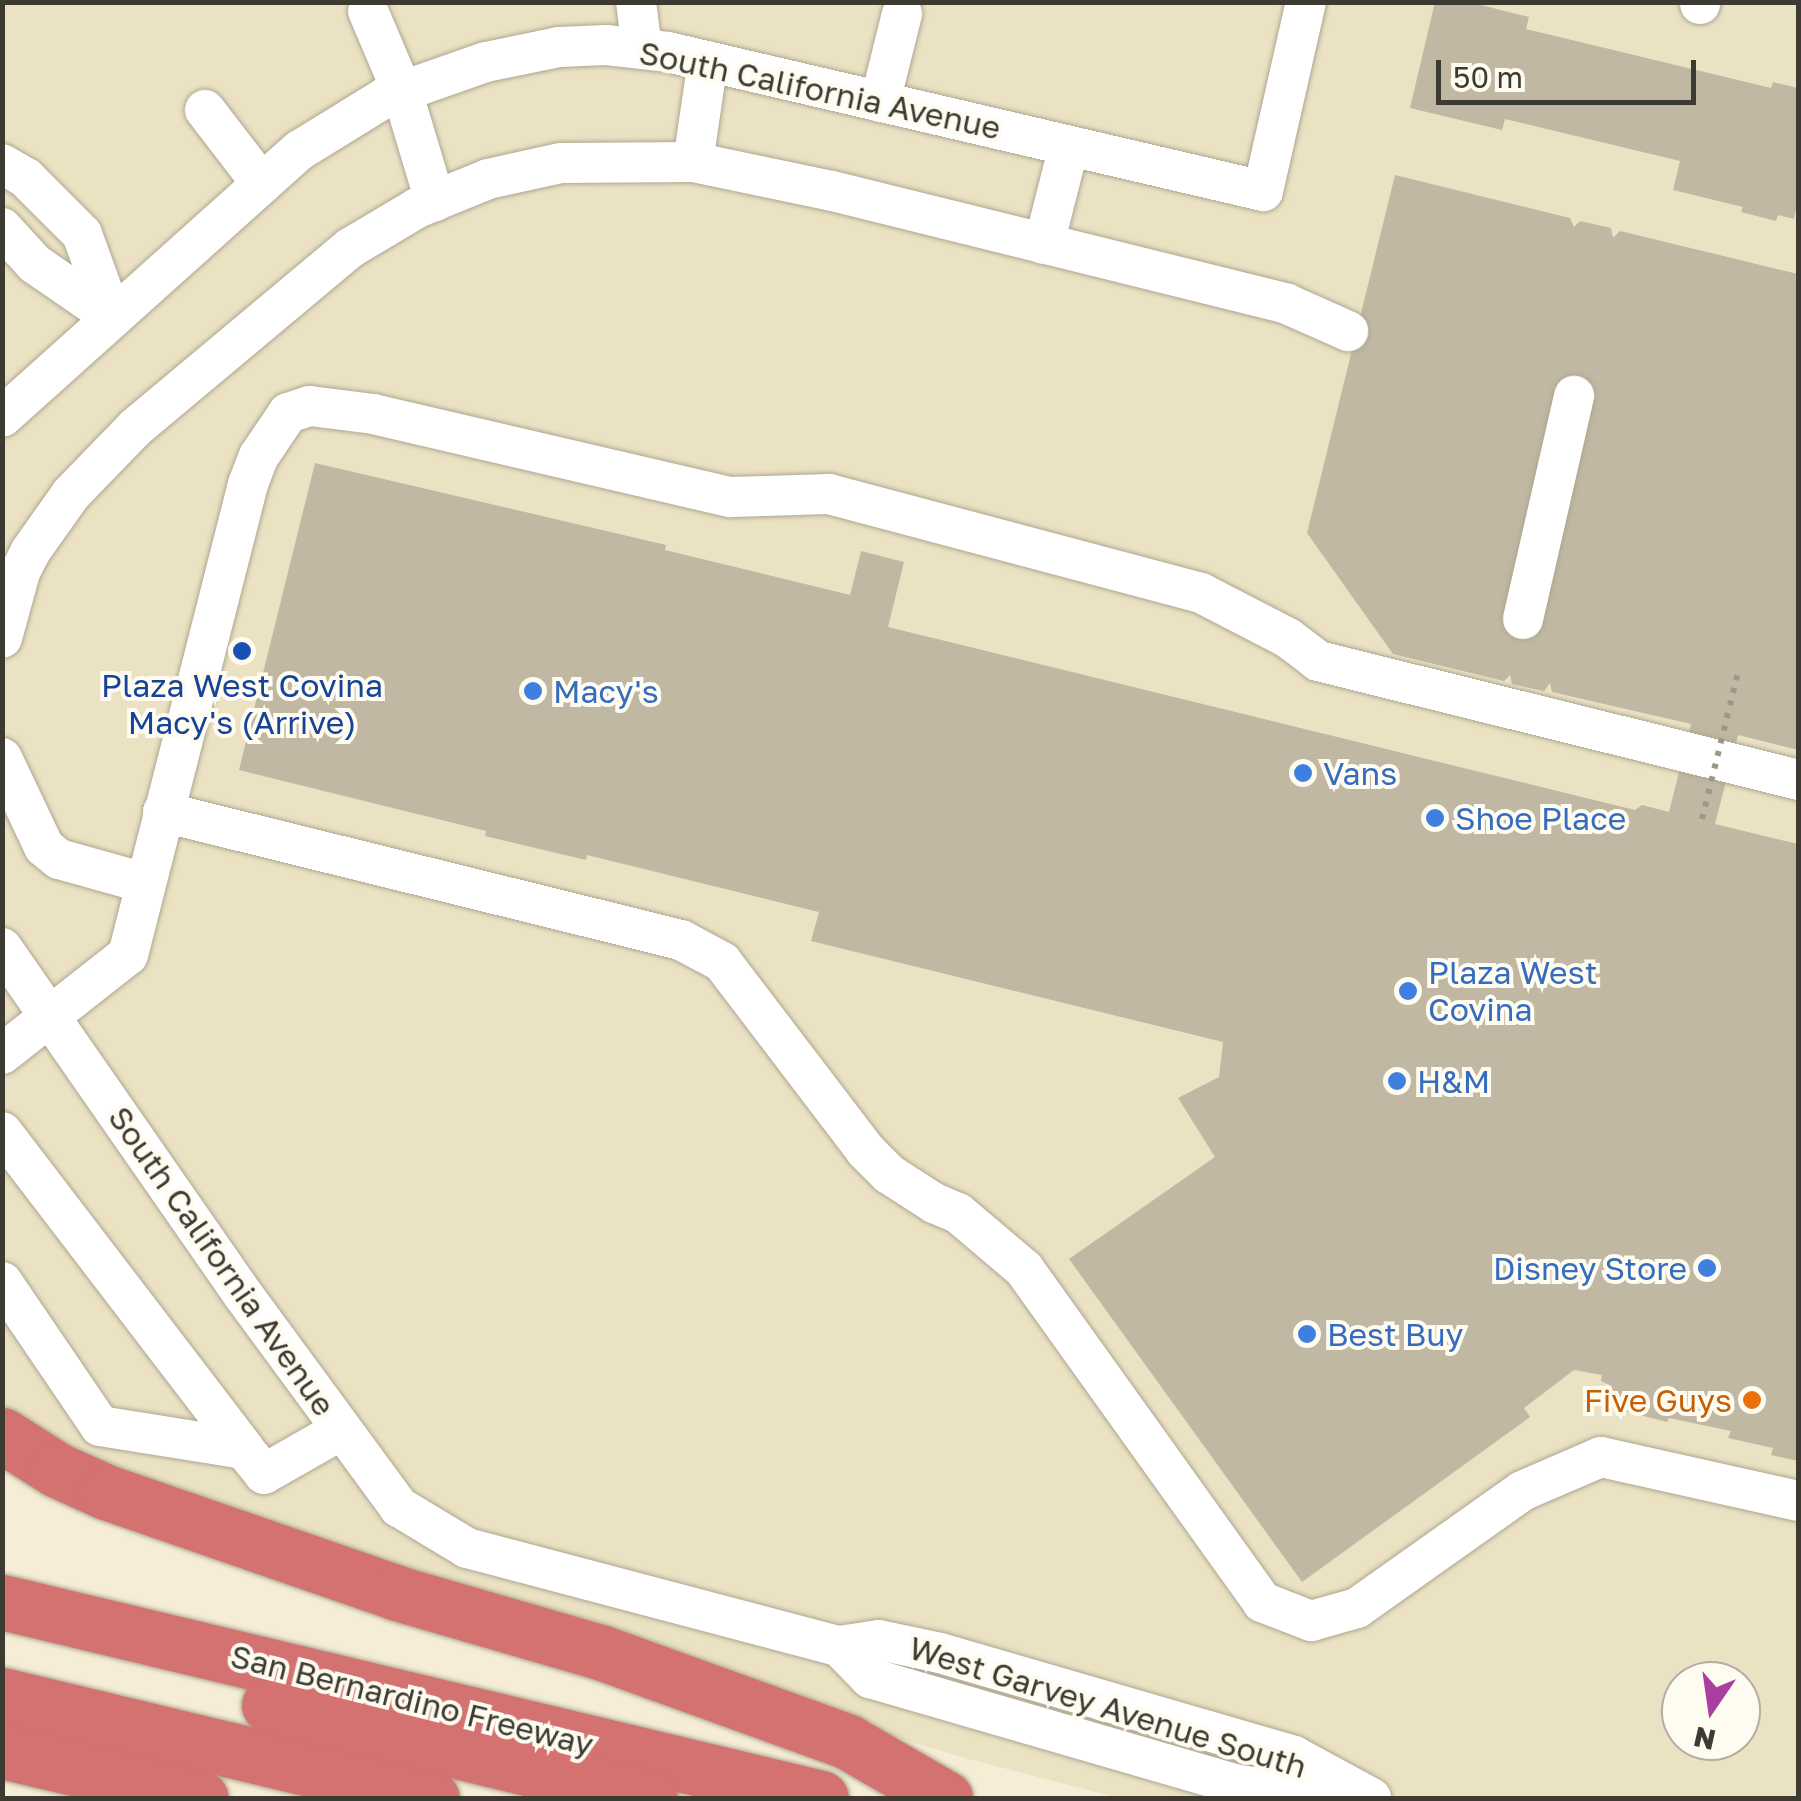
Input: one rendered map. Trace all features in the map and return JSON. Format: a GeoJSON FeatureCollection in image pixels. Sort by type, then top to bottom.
{"type":"FeatureCollection","features":[{"type":"Feature","properties":{"kind":"highway"},"geometry":{"type":"LineString","coordinates":[[2,1435],[57,1470],[124,1498],[398,1593],[600,1652],[848,1742],[945,1798]]}},
{"type":"Feature","properties":{"kind":"highway","name":"San Bernardino Freeway"},"geometry":{"type":"LineString","coordinates":[[2,1602],[821,1798]]}},
{"type":"Feature","properties":{"kind":"highway"},"geometry":{"type":"LineString","coordinates":[[2,1641],[650,1798]]}},
{"type":"Feature","properties":{"kind":"highway"},"geometry":{"type":"LineString","coordinates":[[2,1695],[432,1798]]}},
{"type":"Feature","properties":{"kind":"highway"},"geometry":{"type":"LineString","coordinates":[[2,1751],[201,1798]]}},
{"type":"Feature","properties":{"kind":"street"},"geometry":{"type":"LineString","coordinates":[[636,2],[642,49]]}},
{"type":"Feature","properties":{"kind":"street","name":"South California Avenue"},"geometry":{"type":"LineString","coordinates":[[2,417],[315,140],[402,91],[486,62],[559,47],[642,49],[708,61],[1263,191],[1306,2]]}},
{"type":"Feature","properties":{"kind":"street"},"geometry":{"type":"LineString","coordinates":[[368,11],[402,91],[435,200]]}},
{"type":"Feature","properties":{"kind":"street"},"geometry":{"type":"LineString","coordinates":[[880,102],[902,14]]}},
{"type":"Feature","properties":{"kind":"street"},"geometry":{"type":"LineString","coordinates":[[693,162],[708,61]]}},
{"type":"Feature","properties":{"kind":"street"},"geometry":{"type":"LineString","coordinates":[[205,110],[262,184]]}},
{"type":"Feature","properties":{"kind":"street"},"geometry":{"type":"LineString","coordinates":[[1044,244],[1069,146]]}},
{"type":"Feature","properties":{"kind":"street"},"geometry":{"type":"LineString","coordinates":[[2,638],[20,572],[30,552],[70,494],[110,454],[350,248],[435,200],[488,179],[561,163],[693,162],[832,190],[1288,304],[1348,332]]}},
{"type":"Feature","properties":{"kind":"street"},"geometry":{"type":"LineString","coordinates":[[2,164],[26,178],[82,234],[112,317]]}},
{"type":"Feature","properties":{"kind":"street"},"geometry":{"type":"LineString","coordinates":[[2,228],[34,264],[112,317]]}},
{"type":"Feature","properties":{"kind":"street"},"geometry":{"type":"LineString","coordinates":[[1523,619],[1574,396]]}},
{"type":"Feature","properties":{"kind":"street"},"geometry":{"type":"LineString","coordinates":[[2,1054],[52,1019],[128,955],[248,484],[259,456],[288,413],[310,406],[373,414],[731,497],[829,494],[1201,594],[1288,638],[1318,661],[1798,780]]}},
{"type":"Feature","properties":{"kind":"street"},"geometry":{"type":"LineString","coordinates":[[2,758],[44,847],[59,860],[145,883]]}},
{"type":"Feature","properties":{"kind":"street"},"geometry":{"type":"LineString","coordinates":[[163,812],[681,940],[722,962],[865,1150],[889,1174],[958,1213],[1024,1269],[1262,1602],[1311,1621],[1357,1608],[1522,1490],[1601,1458],[1798,1502]]}},
{"type":"Feature","properties":{"kind":"street","name":"South California Avenue"},"geometry":{"type":"LineString","coordinates":[[2,948],[399,1506],[468,1548]]}},
{"type":"Feature","properties":{"kind":"street"},"geometry":{"type":"LineString","coordinates":[[2,1132],[264,1474],[342,1430]]}},
{"type":"Feature","properties":{"kind":"street"},"geometry":{"type":"LineString","coordinates":[[2,1282],[100,1426],[244,1449]]}},
{"type":"Feature","properties":{"kind":"street","name":"West Garvey Avenue South"},"geometry":{"type":"LineString","coordinates":[[468,1548],[839,1646],[878,1640],[940,1653],[1294,1756],[1371,1798]]}},
{"type":"Feature","properties":{"kind":"street","name":"West Garvey Avenue South"},"geometry":{"type":"LineString","coordinates":[[839,1646],[870,1678],[1239,1784],[1343,1798]]}},
{"type":"Feature","properties":{"kind":"path"},"geometry":{"type":"LineString","coordinates":[[1702,819],[1738,672]]}},
{"type":"Feature","properties":{"kind":"shaded area","name":"Plaza West Covina"},"geometry":{"type":"Polygon","coordinates":[[[2,3],[1798,3],[1798,1798],[1119,1798],[961,1757],[161,1511],[3,1435],[2,3]]]}},
{"type":"Feature","properties":{"kind":"building"},"geometry":{"type":"Polygon","coordinates":[[[1435,2],[1469,2],[1529,17],[1526,29],[1771,88],[1773,82],[1798,88],[1798,198],[1794,219],[1778,215],[1776,221],[1741,212],[1743,207],[1673,190],[1680,161],[1505,119],[1502,130],[1410,108],[1435,2]]]}},
{"type":"Feature","properties":{"kind":"building","name":"Plaza West Covina"},"geometry":{"type":"Polygon","coordinates":[[[1395,175],[1570,218],[1574,227],[1580,221],[1611,228],[1613,238],[1620,231],[1798,274],[1798,750],[1738,735],[1715,824],[1798,844],[1798,1461],[1771,1455],[1773,1448],[1728,1438],[1731,1431],[1669,1418],[1667,1422],[1608,1407],[1612,1386],[1601,1381],[1602,1375],[1574,1370],[1524,1408],[1530,1417],[1302,1582],[1069,1259],[1215,1157],[1178,1098],[1219,1077],[1223,1042],[811,941],[819,912],[587,855],[586,860],[485,836],[486,831],[239,770],[315,463],[666,545],[665,550],[850,595],[861,551],[904,562],[888,627],[1635,810],[1642,805],[1669,812],[1691,724],[1552,692],[1550,683],[1544,691],[1512,684],[1510,675],[1504,681],[1393,654],[1307,533],[1395,175]]]}},
{"type":"Feature","properties":{"kind":"place","name":"Plaza West Covina Macy's (Arrive)"},"geometry":{"type":"Point","coordinates":[242,651]}},
{"type":"Feature","properties":{"kind":"place","name":"Macy's"},"geometry":{"type":"Point","coordinates":[533,691]}},
{"type":"Feature","properties":{"kind":"place","name":"Vans"},"geometry":{"type":"Point","coordinates":[1303,773]}},
{"type":"Feature","properties":{"kind":"place","name":"Shoe Place"},"geometry":{"type":"Point","coordinates":[1435,818]}},
{"type":"Feature","properties":{"kind":"place","name":"Plaza West Covina"},"geometry":{"type":"Point","coordinates":[1408,991]}},
{"type":"Feature","properties":{"kind":"place","name":"H&M"},"geometry":{"type":"Point","coordinates":[1397,1081]}},
{"type":"Feature","properties":{"kind":"place","name":"Disney Store"},"geometry":{"type":"Point","coordinates":[1707,1268]}},
{"type":"Feature","properties":{"kind":"place","name":"Best Buy"},"geometry":{"type":"Point","coordinates":[1307,1334]}},
{"type":"Feature","properties":{"kind":"place","name":"Five Guys"},"geometry":{"type":"Point","coordinates":[1752,1400]}}]}
